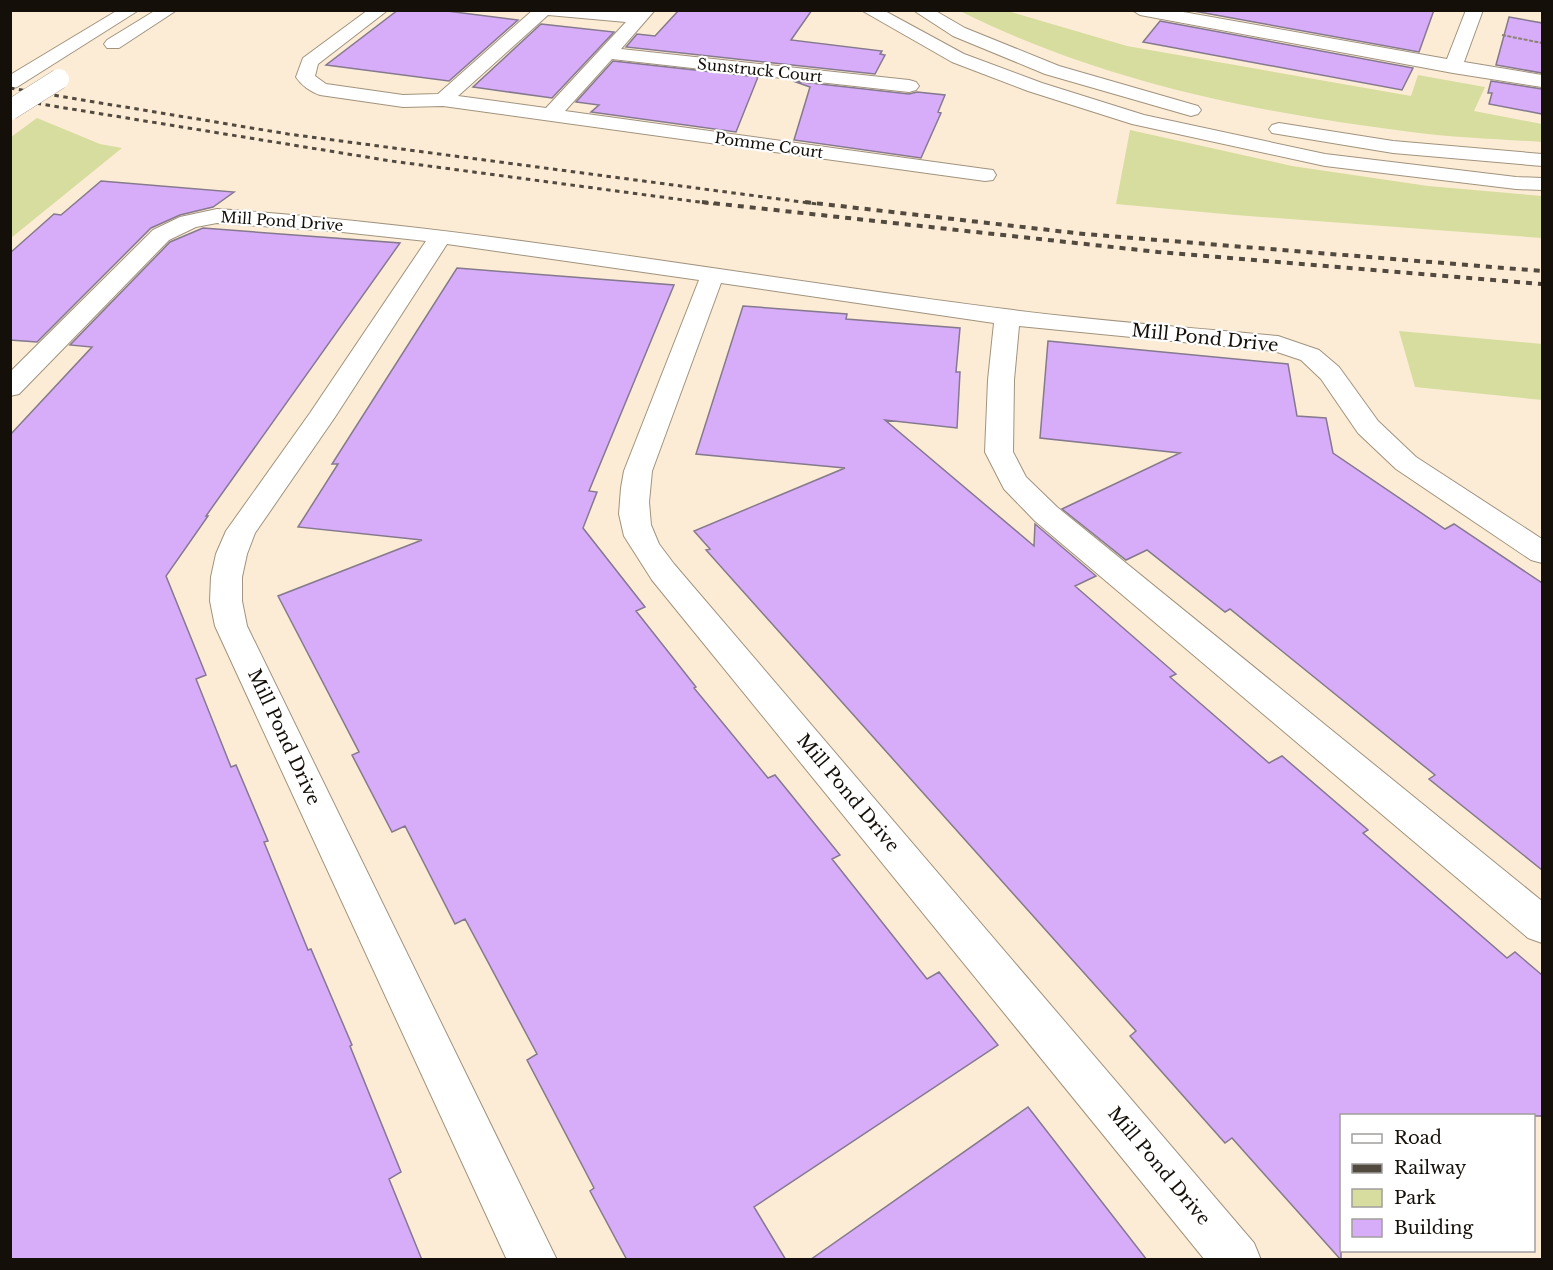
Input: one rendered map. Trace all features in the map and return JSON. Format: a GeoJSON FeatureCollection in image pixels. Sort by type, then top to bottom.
{"type":"FeatureCollection","features":[{"type":"Feature","properties":{"kind":"street"},"geometry":{"type":"LineString","coordinates":[[18,79],[131,10]]}},
{"type":"Feature","properties":{"kind":"street"},"geometry":{"type":"LineString","coordinates":[[101,51],[169,10]]}},
{"type":"Feature","properties":{"kind":"street","name":"Pomme Court"},"geometry":{"type":"LineString","coordinates":[[380,10],[310,62],[305,77],[320,89],[403,101],[443,100],[986,175]]}},
{"type":"Feature","properties":{"kind":"street"},"geometry":{"type":"LineString","coordinates":[[443,100],[545,10],[643,14]]}},
{"type":"Feature","properties":{"kind":"street"},"geometry":{"type":"LineString","coordinates":[[869,10],[958,58],[1035,87],[1139,120],[1325,160],[1516,183],[1542,184]]}},
{"type":"Feature","properties":{"kind":"street"},"geometry":{"type":"LineString","coordinates":[[921,10],[959,32],[1053,70],[1182,108],[1214,115]]}},
{"type":"Feature","properties":{"kind":"street"},"geometry":{"type":"LineString","coordinates":[[1140,10],[1542,81]]}},
{"type":"Feature","properties":{"kind":"street"},"geometry":{"type":"LineString","coordinates":[[1453,67],[1474,10]]}},
{"type":"Feature","properties":{"kind":"street"},"geometry":{"type":"LineString","coordinates":[[552,114],[610,53],[643,14]]}},
{"type":"Feature","properties":{"kind":"street","name":"Sunstruck Court"},"geometry":{"type":"LineString","coordinates":[[610,53],[909,86]]}},
{"type":"Feature","properties":{"kind":"street"},"geometry":{"type":"LineString","coordinates":[[10,110],[76,68]]}},
{"type":"Feature","properties":{"kind":"street"},"geometry":{"type":"LineString","coordinates":[[1258,124],[1393,147],[1542,160]]}},
{"type":"Feature","properties":{"kind":"street","name":"Mill Pond Drive"},"geometry":{"type":"LineString","coordinates":[[10,388],[161,236],[177,225],[198,218],[217,216],[333,224],[441,236],[1007,317],[1278,344],[1310,355],[1330,373],[1368,427],[1406,463],[1542,553]]}},
{"type":"Feature","properties":{"kind":"street","name":"Mill Pond Drive"},"geometry":{"type":"LineString","coordinates":[[441,236],[321,417],[241,531],[231,551],[226,574],[225,604],[231,626],[246,658],[533,1260]]}},
{"type":"Feature","properties":{"kind":"street","name":"Mill Pond Drive"},"geometry":{"type":"LineString","coordinates":[[712,276],[638,471],[633,494],[633,517],[641,543],[1238,1260]]}},
{"type":"Feature","properties":{"kind":"street"},"geometry":{"type":"LineString","coordinates":[[1007,317],[1000,380],[999,452],[1014,482],[1046,514],[1542,925]]}},
{"type":"Feature","properties":{"kind":"path"},"geometry":{"type":"LineString","coordinates":[[1495,34],[1542,43]]}},
{"type":"Feature","properties":{"kind":"green space"},"geometry":{"type":"Polygon","coordinates":[[[960,11],[1012,11],[1127,46],[1411,96],[1418,75],[1485,87],[1474,111],[1542,124],[1542,142],[1460,137],[1353,124],[1295,115],[1180,91],[1068,57],[1013,36],[960,11]]]}},
{"type":"Feature","properties":{"kind":"green space"},"geometry":{"type":"Polygon","coordinates":[[[37,118],[100,144],[122,148],[11,238],[11,137],[37,118]]]}},
{"type":"Feature","properties":{"kind":"green space"},"geometry":{"type":"Polygon","coordinates":[[[1130,130],[1292,166],[1428,186],[1542,196],[1542,238],[1116,204],[1130,130]]]}},
{"type":"Feature","properties":{"kind":"green space"},"geometry":{"type":"Polygon","coordinates":[[[1399,331],[1542,344],[1542,400],[1415,387],[1399,331]]]}},
{"type":"Feature","properties":{"kind":"building"},"geometry":{"type":"Polygon","coordinates":[[[398,10],[439,10],[518,20],[449,81],[326,65],[398,10]]]}},
{"type":"Feature","properties":{"kind":"building"},"geometry":{"type":"Polygon","coordinates":[[[679,10],[812,10],[791,40],[882,51],[880,54],[885,55],[875,74],[626,47],[637,34],[655,36],[679,10]]]}},
{"type":"Feature","properties":{"kind":"building"},"geometry":{"type":"Polygon","coordinates":[[[1188,10],[1434,10],[1419,52],[1188,10]]]}},
{"type":"Feature","properties":{"kind":"building"},"geometry":{"type":"Polygon","coordinates":[[[1509,17],[1542,23],[1542,73],[1496,65],[1509,17]]]}},
{"type":"Feature","properties":{"kind":"building"},"geometry":{"type":"Polygon","coordinates":[[[1160,21],[1413,68],[1402,90],[1143,42],[1160,21]]]}},
{"type":"Feature","properties":{"kind":"building"},"geometry":{"type":"Polygon","coordinates":[[[541,24],[614,32],[552,98],[473,87],[541,24]]]}},
{"type":"Feature","properties":{"kind":"building"},"geometry":{"type":"Polygon","coordinates":[[[613,61],[758,77],[736,132],[591,112],[599,105],[576,102],[613,61]]]}},
{"type":"Feature","properties":{"kind":"building"},"geometry":{"type":"Polygon","coordinates":[[[793,81],[909,94],[917,92],[945,95],[938,112],[941,113],[921,158],[794,140],[810,87],[793,81]]]}},
{"type":"Feature","properties":{"kind":"building"},"geometry":{"type":"Polygon","coordinates":[[[1491,81],[1542,89],[1542,114],[1489,104],[1492,93],[1488,93],[1491,81]]]}},
{"type":"Feature","properties":{"kind":"building"},"geometry":{"type":"Polygon","coordinates":[[[101,181],[234,192],[213,207],[180,215],[151,228],[37,342],[10,340],[10,253],[54,214],[61,215],[101,181]]]}},
{"type":"Feature","properties":{"kind":"building"},"geometry":{"type":"Polygon","coordinates":[[[203,228],[400,243],[166,576],[206,675],[196,679],[231,767],[236,765],[268,841],[264,842],[308,950],[311,949],[352,1045],[350,1046],[401,1172],[389,1179],[422,1260],[10,1260],[10,435],[92,347],[70,345],[170,242],[203,228]]]}},
{"type":"Feature","properties":{"kind":"building"},"geometry":{"type":"Polygon","coordinates":[[[457,268],[674,285],[589,491],[597,492],[583,528],[645,607],[636,611],[696,687],[694,688],[768,778],[775,775],[840,855],[832,859],[927,979],[939,972],[998,1045],[754,1207],[786,1260],[627,1260],[590,1191],[594,1188],[527,1060],[537,1054],[465,919],[455,924],[405,826],[392,832],[352,755],[359,752],[278,596],[422,540],[298,527],[338,464],[332,464],[457,268]]]}},
{"type":"Feature","properties":{"kind":"building"},"geometry":{"type":"Polygon","coordinates":[[[743,306],[847,314],[846,319],[960,328],[956,372],[960,372],[957,428],[885,420],[1034,546],[1035,524],[1096,576],[1075,586],[1176,674],[1170,677],[1269,763],[1282,756],[1368,830],[1363,833],[1507,958],[1515,952],[1542,975],[1542,1116],[1535,1116],[1535,1114],[1340,1114],[1341,1260],[1232,1138],[1225,1143],[1130,1036],[1136,1031],[706,550],[710,549],[694,531],[845,468],[696,454],[743,306]]]}},
{"type":"Feature","properties":{"kind":"building"},"geometry":{"type":"Polygon","coordinates":[[[1048,341],[1288,364],[1297,416],[1326,418],[1333,453],[1445,529],[1454,524],[1542,583],[1542,870],[1429,779],[1435,775],[1230,609],[1225,612],[1147,550],[1126,560],[1062,509],[1180,453],[1040,438],[1048,341]]]}},
{"type":"Feature","properties":{"kind":"building"},"geometry":{"type":"Polygon","coordinates":[[[1028,1107],[1147,1260],[810,1260],[1028,1107]]]}},
{"type":"Feature","properties":{"kind":"railway"},"geometry":{"type":"LineString","coordinates":[[10,88],[288,134],[817,204]]}},
{"type":"Feature","properties":{"kind":"railway"},"geometry":{"type":"LineString","coordinates":[[10,99],[391,161],[714,204]]}},
{"type":"Feature","properties":{"kind":"railway"},"geometry":{"type":"LineString","coordinates":[[702,202],[1158,252],[1542,284]]}},
{"type":"Feature","properties":{"kind":"railway"},"geometry":{"type":"LineString","coordinates":[[805,202],[1084,234],[1542,271]]}}]}
